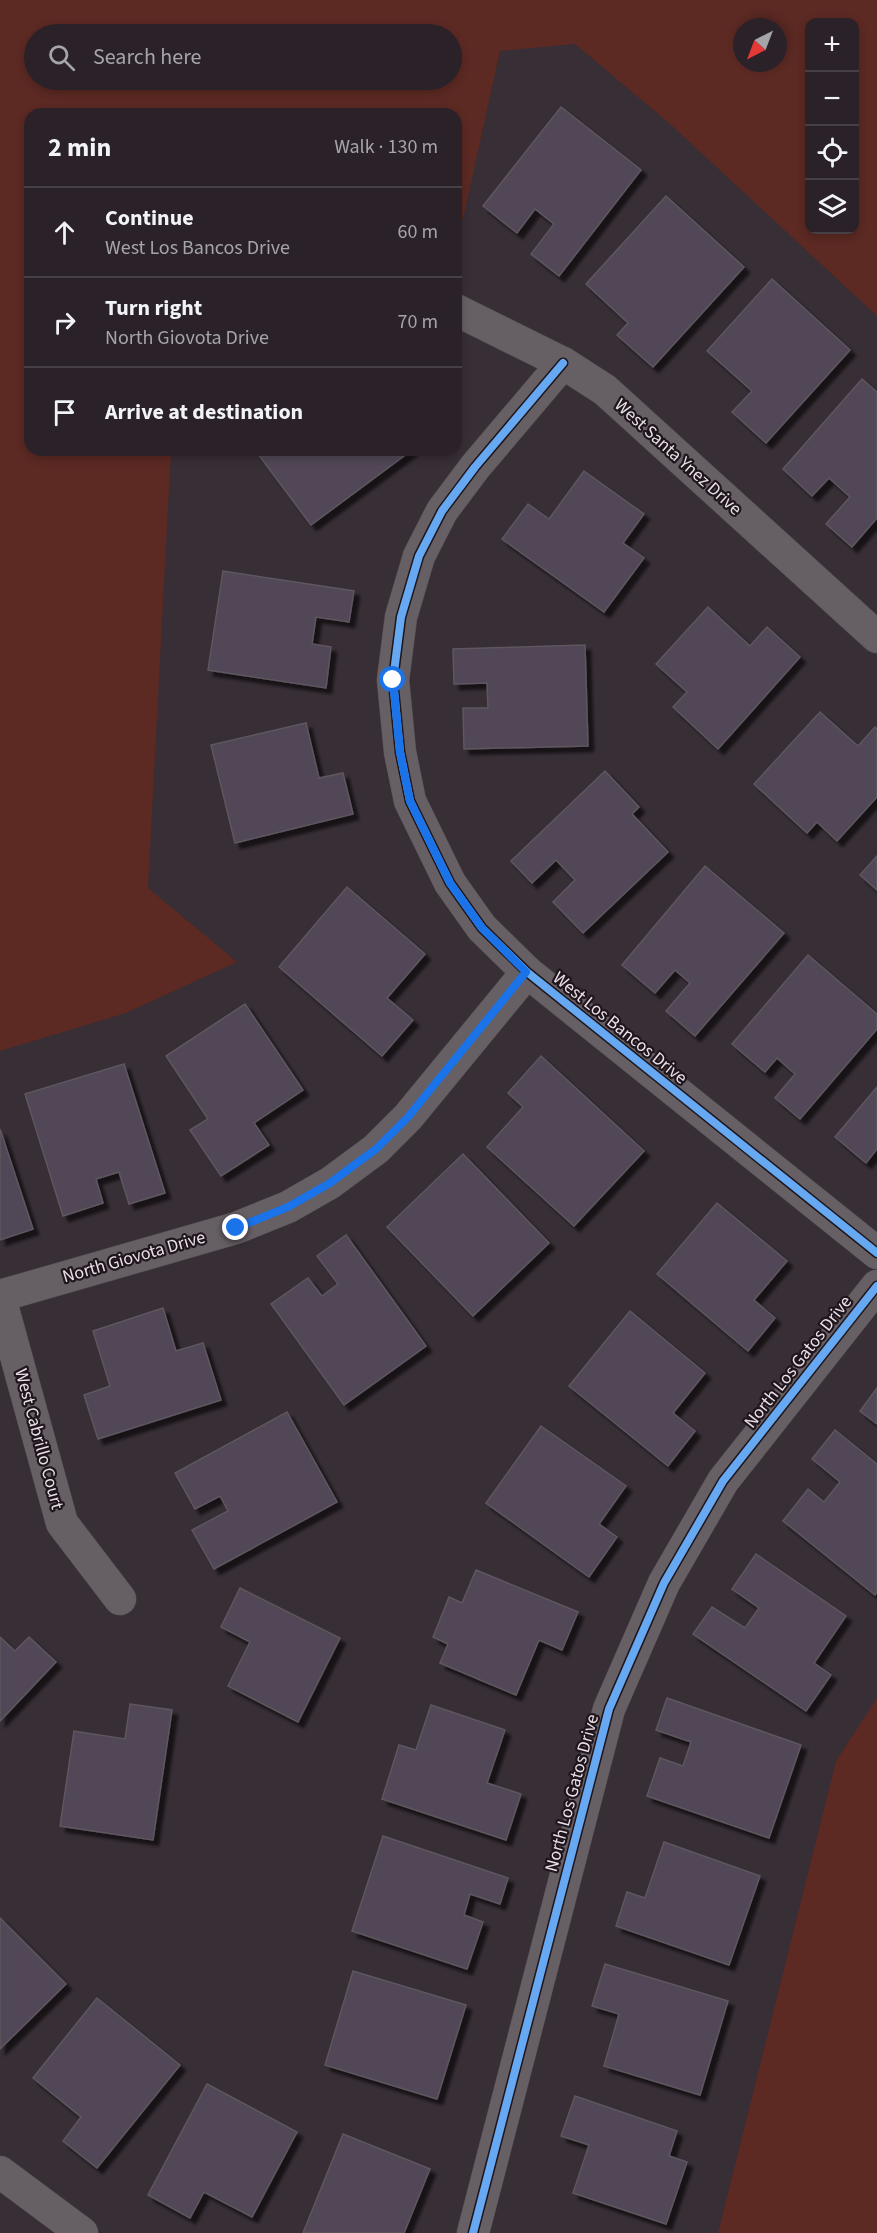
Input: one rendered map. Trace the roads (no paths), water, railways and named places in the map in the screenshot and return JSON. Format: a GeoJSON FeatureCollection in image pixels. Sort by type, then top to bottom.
{"type":"FeatureCollection","features":[{"type":"Feature","properties":{"kind":"street","name":"West Santa Ynez Drive"},"geometry":{"type":"LineString","coordinates":[[462,313],[563,363],[605,390],[877,637]]}},
{"type":"Feature","properties":{"kind":"street","name":"West Los Bancos Drive"},"geometry":{"type":"LineString","coordinates":[[563,363],[475,467],[442,512],[419,556],[401,617],[393,680],[400,752],[410,801],[450,883],[482,928],[526,972],[877,1253]]}},
{"type":"Feature","properties":{"kind":"street","name":"North Giovota Drive"},"geometry":{"type":"LineString","coordinates":[[0,1297],[236,1228],[288,1207],[330,1183],[376,1149],[408,1117],[526,972]]}},
{"type":"Feature","properties":{"kind":"street","name":"North Los Gatos Drive"},"geometry":{"type":"LineString","coordinates":[[472,2233],[609,1709],[664,1583],[723,1481],[877,1286]]}},
{"type":"Feature","properties":{"kind":"street","name":"West Cabrillo Court"},"geometry":{"type":"LineString","coordinates":[[0,1297],[62,1522],[120,1599]]}},
{"type":"Feature","properties":{"kind":"street"},"geometry":{"type":"LineString","coordinates":[[0,2172],[82,2233]]}}]}
